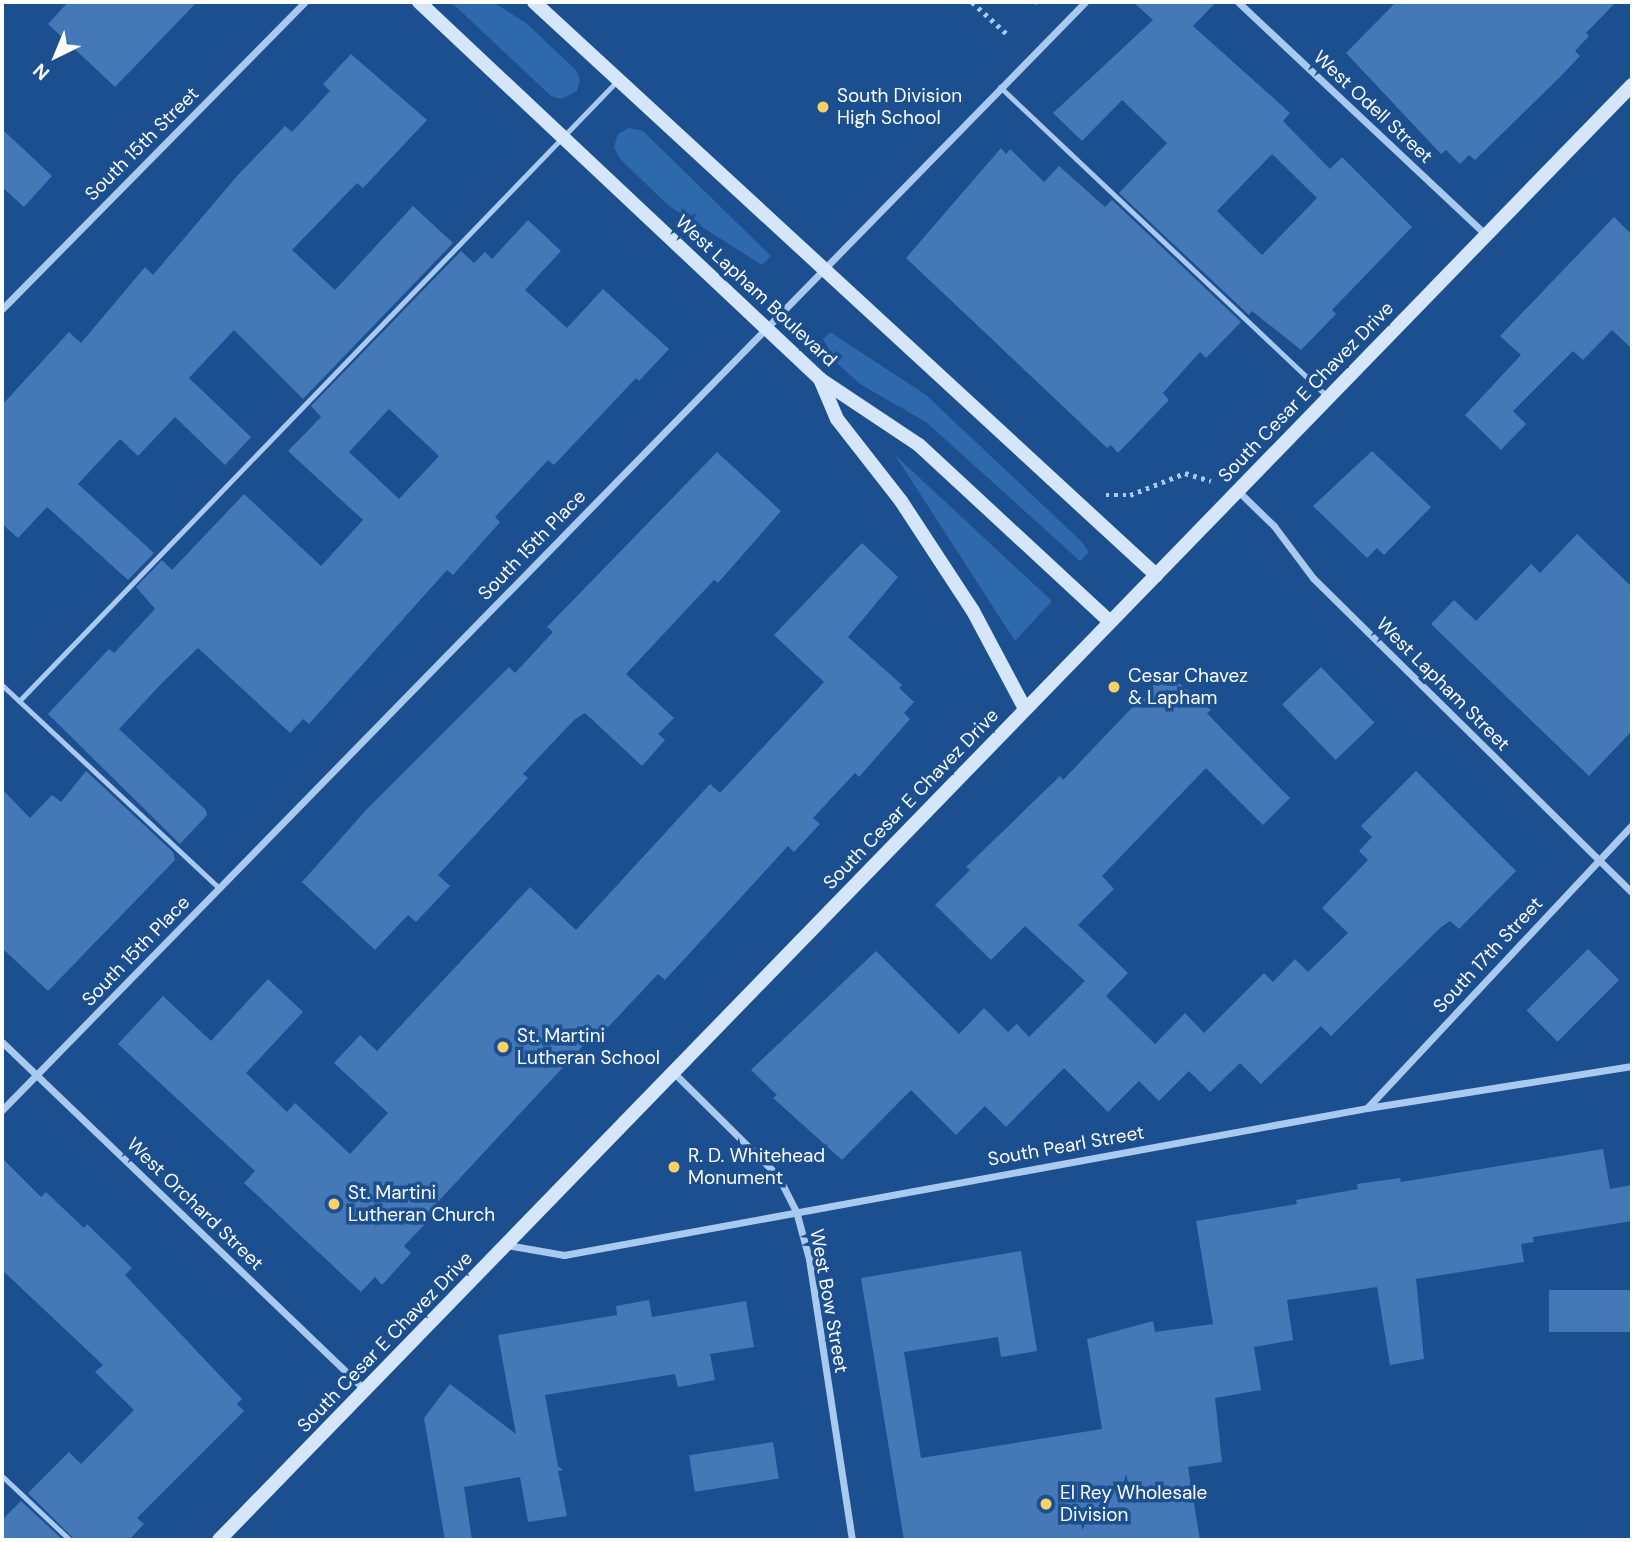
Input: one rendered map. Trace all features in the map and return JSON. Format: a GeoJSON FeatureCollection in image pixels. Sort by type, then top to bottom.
{"type":"FeatureCollection","features":[{"type":"Feature","properties":{"kind":"main road","name":"West Lapham Boulevard"},"geometry":{"type":"LineString","coordinates":[[419,2],[820,379],[919,445],[1110,622]]}},
{"type":"Feature","properties":{"kind":"main road"},"geometry":{"type":"LineString","coordinates":[[534,2],[1156,575]]}},
{"type":"Feature","properties":{"kind":"main road","name":"South Cesar E Chavez Drive"},"geometry":{"type":"LineString","coordinates":[[219,1540],[1632,85]]}},
{"type":"Feature","properties":{"kind":"main road"},"geometry":{"type":"LineString","coordinates":[[820,379],[836,419],[901,501],[973,611],[1026,709]]}},
{"type":"Feature","properties":{"kind":"street","name":"South 15th Street"},"geometry":{"type":"LineString","coordinates":[[2,309],[306,2]]}},
{"type":"Feature","properties":{"kind":"street","name":"South 15th Place"},"geometry":{"type":"LineString","coordinates":[[2,1110],[1085,2]]}},
{"type":"Feature","properties":{"kind":"street","name":"West Odell Street"},"geometry":{"type":"LineString","coordinates":[[1238,2],[1486,235]]}},
{"type":"Feature","properties":{"kind":"street","name":"West Lapham Street"},"geometry":{"type":"LineString","coordinates":[[1238,491],[1274,526],[1312,578],[1632,893]]}},
{"type":"Feature","properties":{"kind":"street","name":"South 17th Street"},"geometry":{"type":"LineString","coordinates":[[1367,1108],[1632,825]]}},
{"type":"Feature","properties":{"kind":"street","name":"West Orchard Street"},"geometry":{"type":"LineString","coordinates":[[2,1042],[365,1390]]}},
{"type":"Feature","properties":{"kind":"street","name":"South Pearl Street"},"geometry":{"type":"LineString","coordinates":[[506,1245],[564,1255],[1367,1108],[1632,1066]]}},
{"type":"Feature","properties":{"kind":"street","name":"West Bow Street"},"geometry":{"type":"LineString","coordinates":[[673,1072],[778,1176],[796,1212],[809,1259],[852,1540]]}},
{"type":"Feature","properties":{"kind":"lane"},"geometry":{"type":"LineString","coordinates":[[19,701],[619,79]]}},
{"type":"Feature","properties":{"kind":"lane"},"geometry":{"type":"LineString","coordinates":[[1000,87],[1328,397]]}},
{"type":"Feature","properties":{"kind":"lane"},"geometry":{"type":"LineString","coordinates":[[2,685],[219,888]]}},
{"type":"Feature","properties":{"kind":"lane"},"geometry":{"type":"LineString","coordinates":[[2,1476],[70,1540]]}},
{"type":"Feature","properties":{"kind":"path"},"geometry":{"type":"LineString","coordinates":[[972,2],[1007,34]]}},
{"type":"Feature","properties":{"kind":"path"},"geometry":{"type":"LineString","coordinates":[[1069,496],[1130,495],[1185,472],[1238,491]]}},
{"type":"Feature","properties":{"kind":"shaded area"},"geometry":{"type":"Polygon","coordinates":[[[451,2],[493,2],[526,23],[576,70],[580,80],[577,91],[561,99],[551,96],[451,2]]]}},
{"type":"Feature","properties":{"kind":"shaded area"},"geometry":{"type":"Polygon","coordinates":[[[629,128],[643,131],[771,256],[762,265],[669,206],[620,159],[614,147],[618,134],[629,128]]]}},
{"type":"Feature","properties":{"kind":"shaded area"},"geometry":{"type":"Polygon","coordinates":[[[830,332],[926,395],[1081,541],[1089,552],[1080,561],[926,422],[860,384],[838,364],[823,339],[830,332]]]}},
{"type":"Feature","properties":{"kind":"shaded area"},"geometry":{"type":"Polygon","coordinates":[[[895,455],[1052,601],[1015,641],[895,455]]]}},
{"type":"Feature","properties":{"kind":"building"},"geometry":{"type":"Polygon","coordinates":[[[68,2],[197,2],[115,87],[48,24],[68,2]]]}},
{"type":"Feature","properties":{"kind":"building"},"geometry":{"type":"Polygon","coordinates":[[[1133,2],[1216,2],[1193,26],[1290,113],[1283,121],[1330,169],[1342,157],[1412,227],[1332,310],[1336,314],[1301,350],[1252,311],[1249,315],[1119,193],[1167,143],[1122,100],[1082,141],[1053,113],[1153,20],[1133,2]],[[1272,154],[1217,211],[1262,255],[1317,198],[1272,154]]]}},
{"type":"Feature","properties":{"kind":"building"},"geometry":{"type":"Polygon","coordinates":[[[1396,2],[1616,2],[1586,33],[1589,36],[1575,51],[1580,56],[1560,77],[1475,160],[1469,155],[1460,164],[1446,150],[1441,154],[1346,53],[1396,2]]]}},
{"type":"Feature","properties":{"kind":"building"},"geometry":{"type":"Polygon","coordinates":[[[351,54],[427,120],[363,188],[357,183],[292,250],[335,290],[413,206],[453,243],[303,399],[234,330],[189,378],[251,437],[225,465],[175,417],[138,456],[120,439],[78,484],[154,553],[128,580],[47,507],[18,538],[2,524],[2,405],[69,332],[81,343],[145,267],[153,275],[237,176],[285,126],[292,132],[330,91],[323,84],[351,54]]]}},
{"type":"Feature","properties":{"kind":"building"},"geometry":{"type":"Polygon","coordinates":[[[2,129],[52,176],[24,207],[2,187],[2,129]]]}},
{"type":"Feature","properties":{"kind":"building"},"geometry":{"type":"Polygon","coordinates":[[[1001,148],[1006,154],[1010,149],[1044,182],[1059,166],[1105,207],[1112,200],[1241,322],[1206,358],[1200,352],[1163,393],[1169,400],[1118,453],[1111,445],[1107,448],[906,258],[1001,148]]]}},
{"type":"Feature","properties":{"kind":"building"},"geometry":{"type":"Polygon","coordinates":[[[1614,217],[1632,235],[1632,349],[1612,330],[1583,360],[1573,351],[1513,411],[1526,424],[1501,450],[1465,415],[1521,355],[1500,336],[1614,217]]]}},
{"type":"Feature","properties":{"kind":"building"},"geometry":{"type":"Polygon","coordinates":[[[528,220],[561,251],[525,290],[567,328],[603,289],[669,349],[639,381],[636,378],[554,465],[548,460],[495,517],[500,522],[453,575],[447,570],[309,724],[303,719],[290,733],[198,648],[163,682],[119,729],[206,810],[207,815],[180,844],[48,714],[109,649],[114,653],[155,609],[136,587],[162,560],[172,570],[244,494],[321,566],[363,520],[288,451],[321,417],[311,406],[461,251],[474,263],[485,252],[492,259],[528,220]],[[389,409],[349,452],[399,499],[439,456],[389,409]]]}},
{"type":"Feature","properties":{"kind":"building"},"geometry":{"type":"Polygon","coordinates":[[[1372,451],[1431,507],[1384,555],[1377,548],[1367,558],[1313,506],[1372,451]]]}},
{"type":"Feature","properties":{"kind":"building"},"geometry":{"type":"Polygon","coordinates":[[[717,452],[781,511],[718,583],[714,580],[626,674],[674,718],[658,734],[665,740],[642,766],[585,713],[574,720],[523,774],[528,778],[438,875],[450,886],[416,922],[408,915],[375,950],[302,882],[367,809],[509,667],[515,673],[553,632],[547,627],[717,452]]]}},
{"type":"Feature","properties":{"kind":"building"},"geometry":{"type":"Polygon","coordinates":[[[1577,534],[1632,587],[1632,731],[1589,776],[1431,624],[1454,600],[1476,621],[1531,564],[1540,573],[1577,534]]]}},
{"type":"Feature","properties":{"kind":"building"},"geometry":{"type":"Polygon","coordinates":[[[862,543],[898,577],[848,637],[902,685],[899,688],[914,702],[904,713],[910,719],[859,777],[855,773],[813,818],[820,824],[794,852],[788,846],[665,980],[658,974],[596,1040],[592,1036],[421,1220],[425,1224],[404,1246],[411,1253],[382,1285],[375,1277],[361,1292],[244,1183],[255,1171],[118,1044],[163,996],[211,1041],[268,979],[303,1012],[246,1073],[287,1112],[295,1103],[350,1154],[388,1113],[334,1063],[360,1035],[377,1051],[530,887],[576,930],[710,784],[720,793],[824,682],[774,635],[862,543]]]}},
{"type":"Feature","properties":{"kind":"building"},"geometry":{"type":"Polygon","coordinates":[[[1321,667],[1374,722],[1336,760],[1282,705],[1321,667]]]}},
{"type":"Feature","properties":{"kind":"building"},"geometry":{"type":"Polygon","coordinates":[[[1166,672],[1211,710],[1207,713],[1290,798],[1263,825],[1206,768],[1102,876],[1114,889],[1078,925],[1128,973],[1106,996],[1155,1044],[1185,1013],[1204,1033],[1264,973],[1273,982],[1295,959],[1308,972],[1348,933],[1322,908],[1368,860],[1359,851],[1372,837],[1361,826],[1416,771],[1516,871],[1459,929],[1450,921],[1441,927],[1331,1036],[1321,1026],[1261,1084],[1240,1063],[1210,1092],[1189,1071],[1159,1101],[1139,1081],[1108,1112],[1064,1068],[1006,1127],[985,1106],[956,1135],[911,1090],[842,1160],[773,1098],[777,1095],[751,1070],[876,951],[959,1034],[984,1008],[1008,1032],[1017,1024],[1029,1037],[1085,981],[1025,926],[991,960],[935,905],[970,870],[966,867],[1060,776],[1063,780],[1166,672]]]}},
{"type":"Feature","properties":{"kind":"building"},"geometry":{"type":"Polygon","coordinates":[[[86,771],[173,852],[175,860],[48,991],[2,948],[2,789],[30,818],[52,795],[61,802],[86,771]]]}},
{"type":"Feature","properties":{"kind":"building"},"geometry":{"type":"Polygon","coordinates":[[[1588,949],[1619,980],[1558,1042],[1526,1011],[1588,949]]]}},
{"type":"Feature","properties":{"kind":"building"},"geometry":{"type":"Polygon","coordinates":[[[1603,1149],[1610,1189],[1632,1185],[1632,1221],[1533,1237],[1534,1242],[1521,1244],[1524,1262],[1416,1279],[1424,1359],[1390,1365],[1377,1287],[1287,1300],[1293,1340],[1254,1347],[1261,1390],[1215,1398],[1222,1462],[1188,1467],[1200,1540],[904,1540],[861,1278],[1021,1251],[1037,1351],[1001,1357],[998,1337],[904,1352],[921,1458],[1102,1429],[1087,1339],[1153,1321],[1155,1332],[1213,1324],[1196,1221],[1297,1204],[1296,1200],[1358,1189],[1357,1184],[1400,1178],[1401,1182],[1603,1149]]]}},
{"type":"Feature","properties":{"kind":"building"},"geometry":{"type":"Polygon","coordinates":[[[2,1158],[41,1197],[46,1192],[84,1228],[87,1224],[132,1268],[125,1275],[242,1399],[237,1404],[244,1411],[137,1518],[144,1524],[129,1540],[75,1540],[28,1493],[69,1452],[81,1464],[134,1410],[95,1372],[103,1365],[2,1270],[2,1158]]]}},
{"type":"Feature","properties":{"kind":"building"},"geometry":{"type":"Polygon","coordinates":[[[1549,1290],[1632,1290],[1632,1332],[1549,1332],[1549,1290]]]}},
{"type":"Feature","properties":{"kind":"building"},"geometry":{"type":"Polygon","coordinates":[[[649,1300],[652,1317],[746,1301],[754,1347],[710,1354],[715,1380],[678,1387],[675,1374],[545,1395],[558,1466],[563,1470],[558,1471],[567,1516],[528,1522],[520,1477],[464,1487],[472,1540],[445,1540],[424,1418],[450,1384],[516,1434],[498,1335],[617,1315],[616,1306],[649,1300]]]}},
{"type":"Feature","properties":{"kind":"building"},"geometry":{"type":"Polygon","coordinates":[[[773,1442],[779,1479],[695,1492],[689,1455],[773,1442]]]}},
{"type":"Feature","properties":{"kind":"building"},"geometry":{"type":"Polygon","coordinates":[[[21,1501],[63,1540],[2,1540],[2,1520],[21,1501]]]}},
{"type":"Feature","properties":{"kind":"place","name":"South Division High School"},"geometry":{"type":"Point","coordinates":[823,107]}},
{"type":"Feature","properties":{"kind":"place","name":"Cesar Chavez & Lapham"},"geometry":{"type":"Point","coordinates":[1114,687]}},
{"type":"Feature","properties":{"kind":"place","name":"St. Martini Lutheran School"},"geometry":{"type":"Point","coordinates":[503,1047]}},
{"type":"Feature","properties":{"kind":"place","name":"R. D. Whitehead Monument"},"geometry":{"type":"Point","coordinates":[674,1167]}},
{"type":"Feature","properties":{"kind":"place","name":"St. Martini Lutheran Church"},"geometry":{"type":"Point","coordinates":[334,1204]}},
{"type":"Feature","properties":{"kind":"place","name":"El Rey Wholesale Division"},"geometry":{"type":"Point","coordinates":[1046,1504]}}]}
